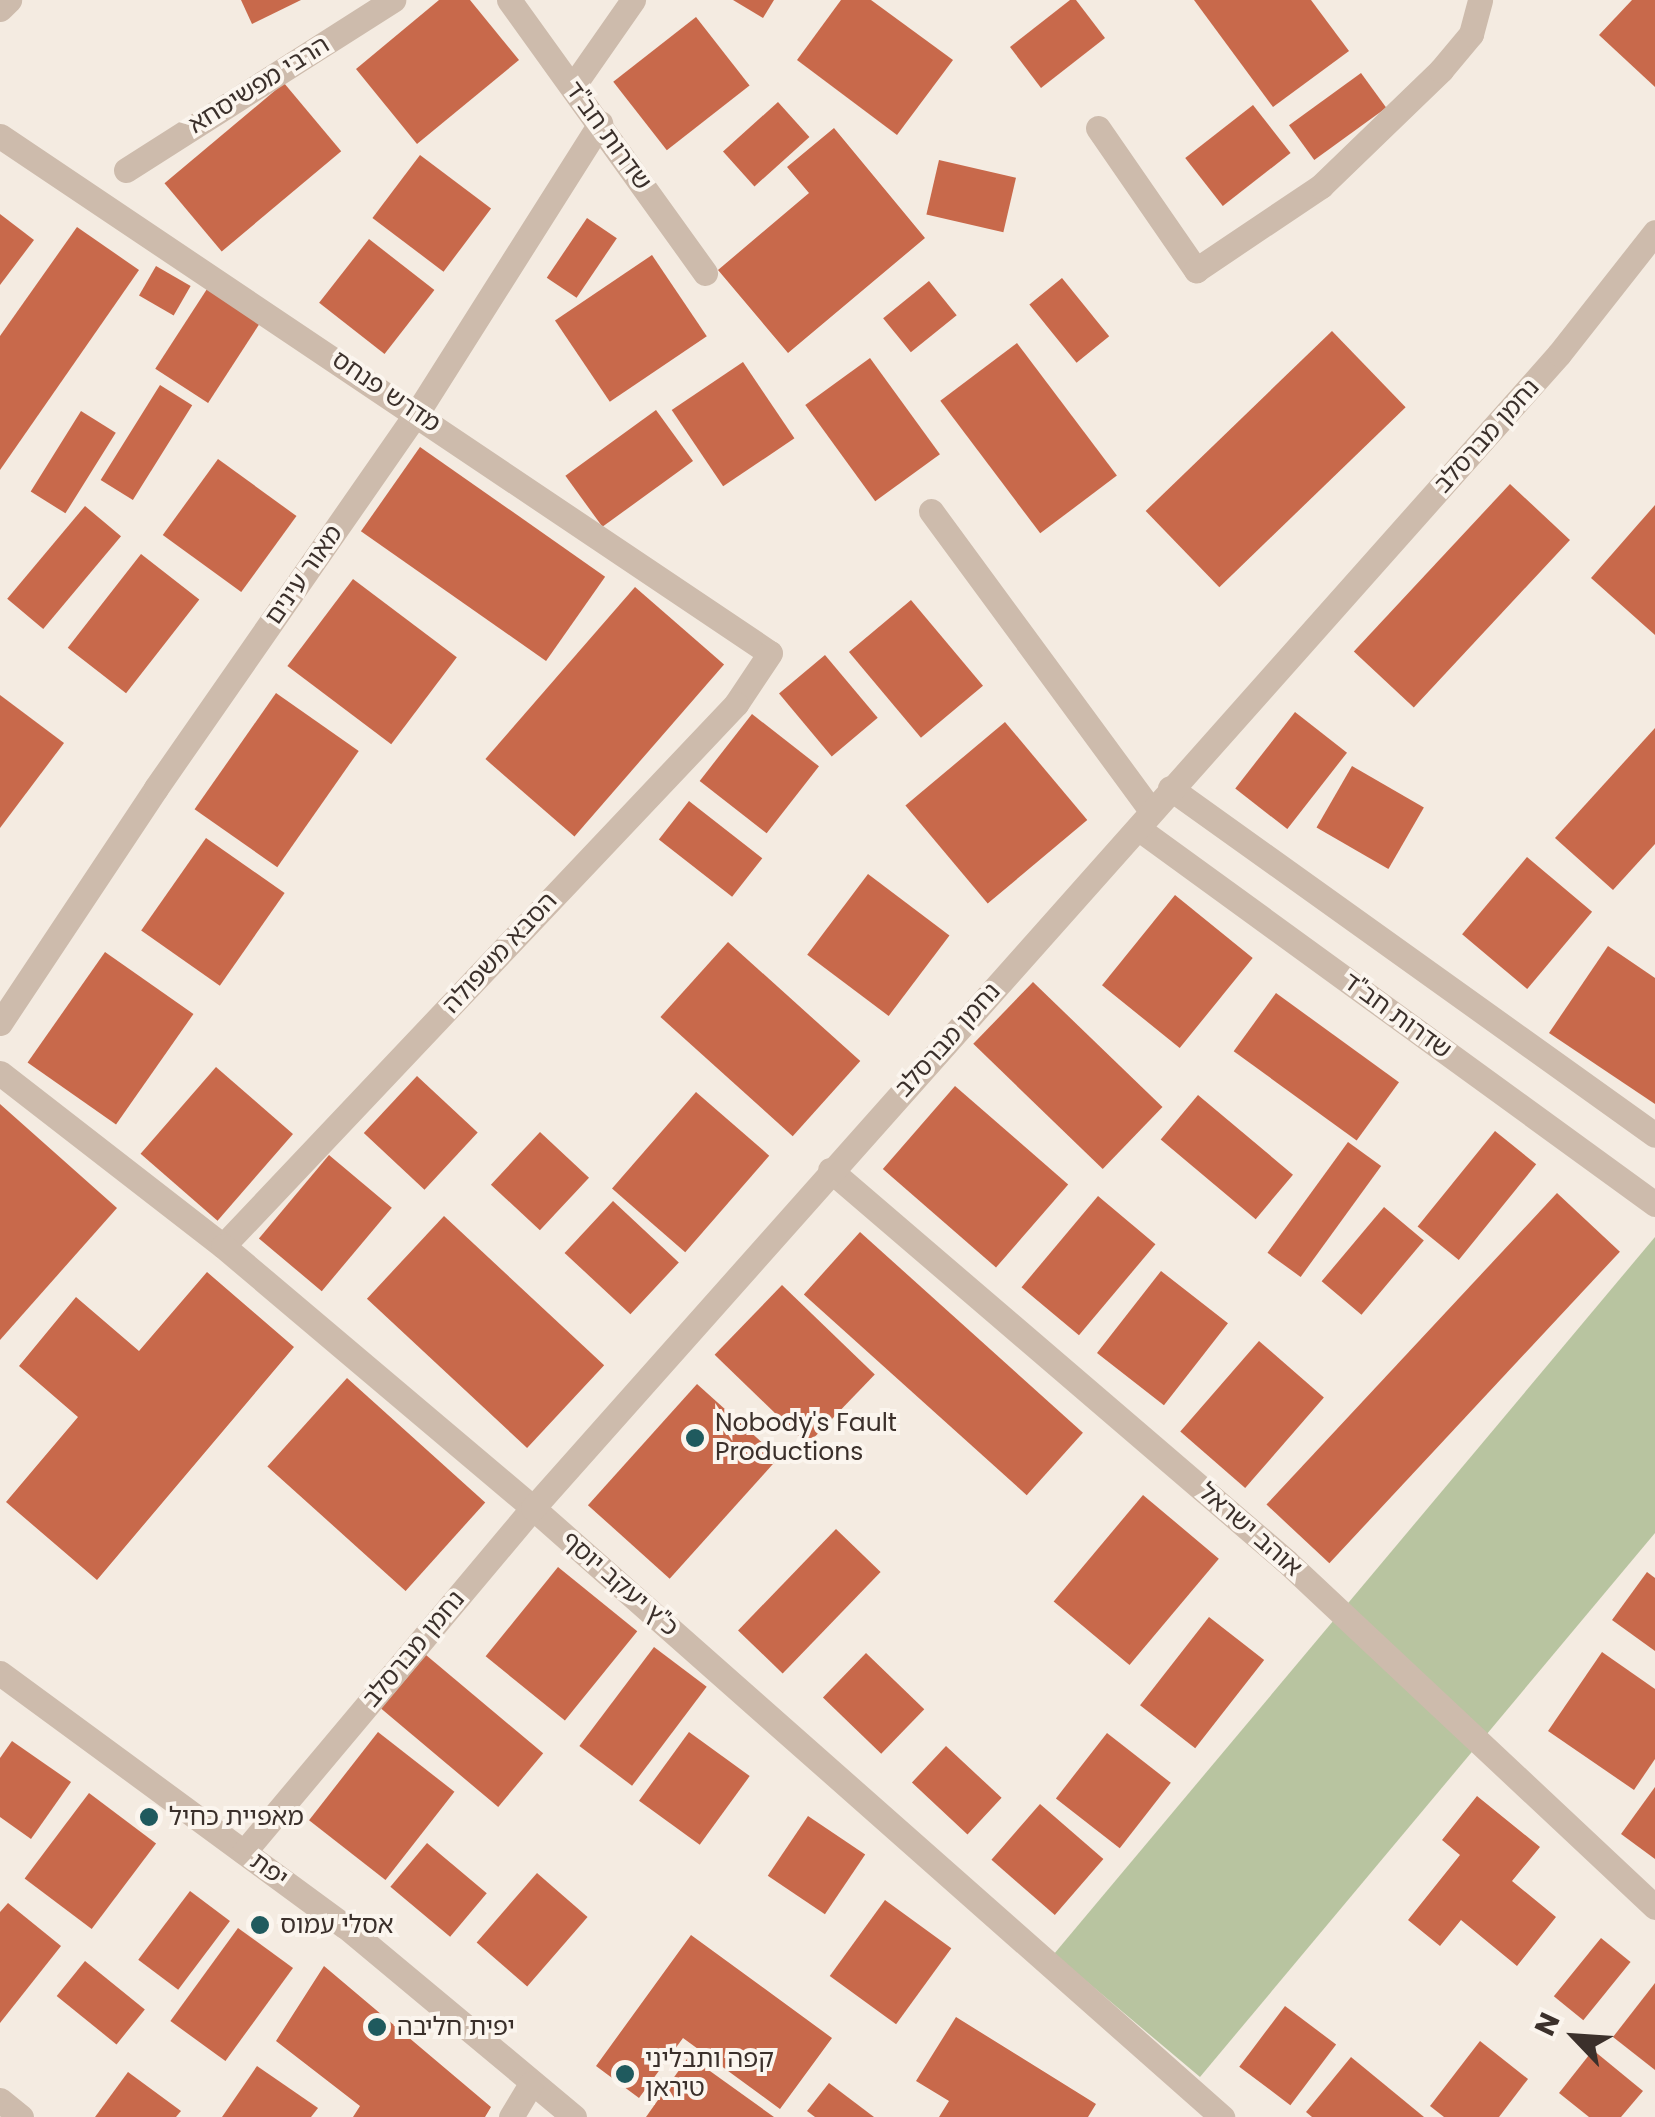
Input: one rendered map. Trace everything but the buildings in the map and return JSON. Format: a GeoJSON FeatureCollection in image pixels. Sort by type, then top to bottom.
{"type":"FeatureCollection","features":[{"type":"Feature","properties":{"kind":"street"},"geometry":{"type":"LineString","coordinates":[[0,9],[9,0]]}},
{"type":"Feature","properties":{"kind":"street","name":"הרבי מפשיסחא"},"geometry":{"type":"LineString","coordinates":[[126,170],[393,0]]}},
{"type":"Feature","properties":{"kind":"street","name":"שדרות חב\"ד"},"geometry":{"type":"LineString","coordinates":[[508,0],[706,273]]}},
{"type":"Feature","properties":{"kind":"street"},"geometry":{"type":"LineString","coordinates":[[573,86],[633,0]]}},
{"type":"Feature","properties":{"kind":"street"},"geometry":{"type":"LineString","coordinates":[[1098,128],[1196,270],[1321,186],[1442,70],[1470,34],[1480,0]]}},
{"type":"Feature","properties":{"kind":"street","name":"מאור עינים"},"geometry":{"type":"LineString","coordinates":[[0,1023],[156,788],[418,413],[600,123]]}},
{"type":"Feature","properties":{"kind":"street","name":"מדרש פנחס"},"geometry":{"type":"LineString","coordinates":[[0,136],[418,413],[770,653]]}},
{"type":"Feature","properties":{"kind":"street","name":"נחמן מברסלב"},"geometry":{"type":"LineString","coordinates":[[244,1852],[533,1508],[1560,354],[1655,232]]}},
{"type":"Feature","properties":{"kind":"street","name":"שדרות חב\"ד"},"geometry":{"type":"LineString","coordinates":[[931,511],[1145,820],[1655,1204]]}},
{"type":"Feature","properties":{"kind":"street","name":"הסבא משפולה"},"geometry":{"type":"LineString","coordinates":[[223,1246],[736,704],[770,653]]}},
{"type":"Feature","properties":{"kind":"street"},"geometry":{"type":"LineString","coordinates":[[1170,788],[1655,1135]]}},
{"type":"Feature","properties":{"kind":"street","name":"כ\"ץ יעקב יוסף"},"geometry":{"type":"LineString","coordinates":[[0,1073],[223,1246],[533,1508],[1222,2117]]}},
{"type":"Feature","properties":{"kind":"street","name":"אוהב ישראל"},"geometry":{"type":"LineString","coordinates":[[830,1170],[1286,1561],[1655,1907]]}},
{"type":"Feature","properties":{"kind":"street","name":"יפת"},"geometry":{"type":"LineString","coordinates":[[4,1686],[345,1926],[574,2117]]}},
{"type":"Feature","properties":{"kind":"street"},"geometry":{"type":"LineString","coordinates":[[511,2117],[531,2084]]}},
{"type":"Feature","properties":{"kind":"street"},"geometry":{"type":"LineString","coordinates":[[0,2100],[21,2117]]}},
{"type":"Feature","properties":{"kind":"green space"},"geometry":{"type":"Polygon","coordinates":[[[1655,1237],[1655,1533],[1200,2077],[1054,1954],[1655,1237]]]}},
{"type":"Feature","properties":{"kind":"place","name":"Nobody's Fault Productions"},"geometry":{"type":"Point","coordinates":[695,1438]}},
{"type":"Feature","properties":{"kind":"place","name":"מאפיית כחיל"},"geometry":{"type":"Point","coordinates":[149,1817]}},
{"type":"Feature","properties":{"kind":"place","name":"אסלי עמוס"},"geometry":{"type":"Point","coordinates":[260,1925]}},
{"type":"Feature","properties":{"kind":"place","name":"יפית חליבה"},"geometry":{"type":"Point","coordinates":[377,2027]}},
{"type":"Feature","properties":{"kind":"place","name":"קפה ותבליני טיראן"},"geometry":{"type":"Point","coordinates":[625,2074]}}]}
